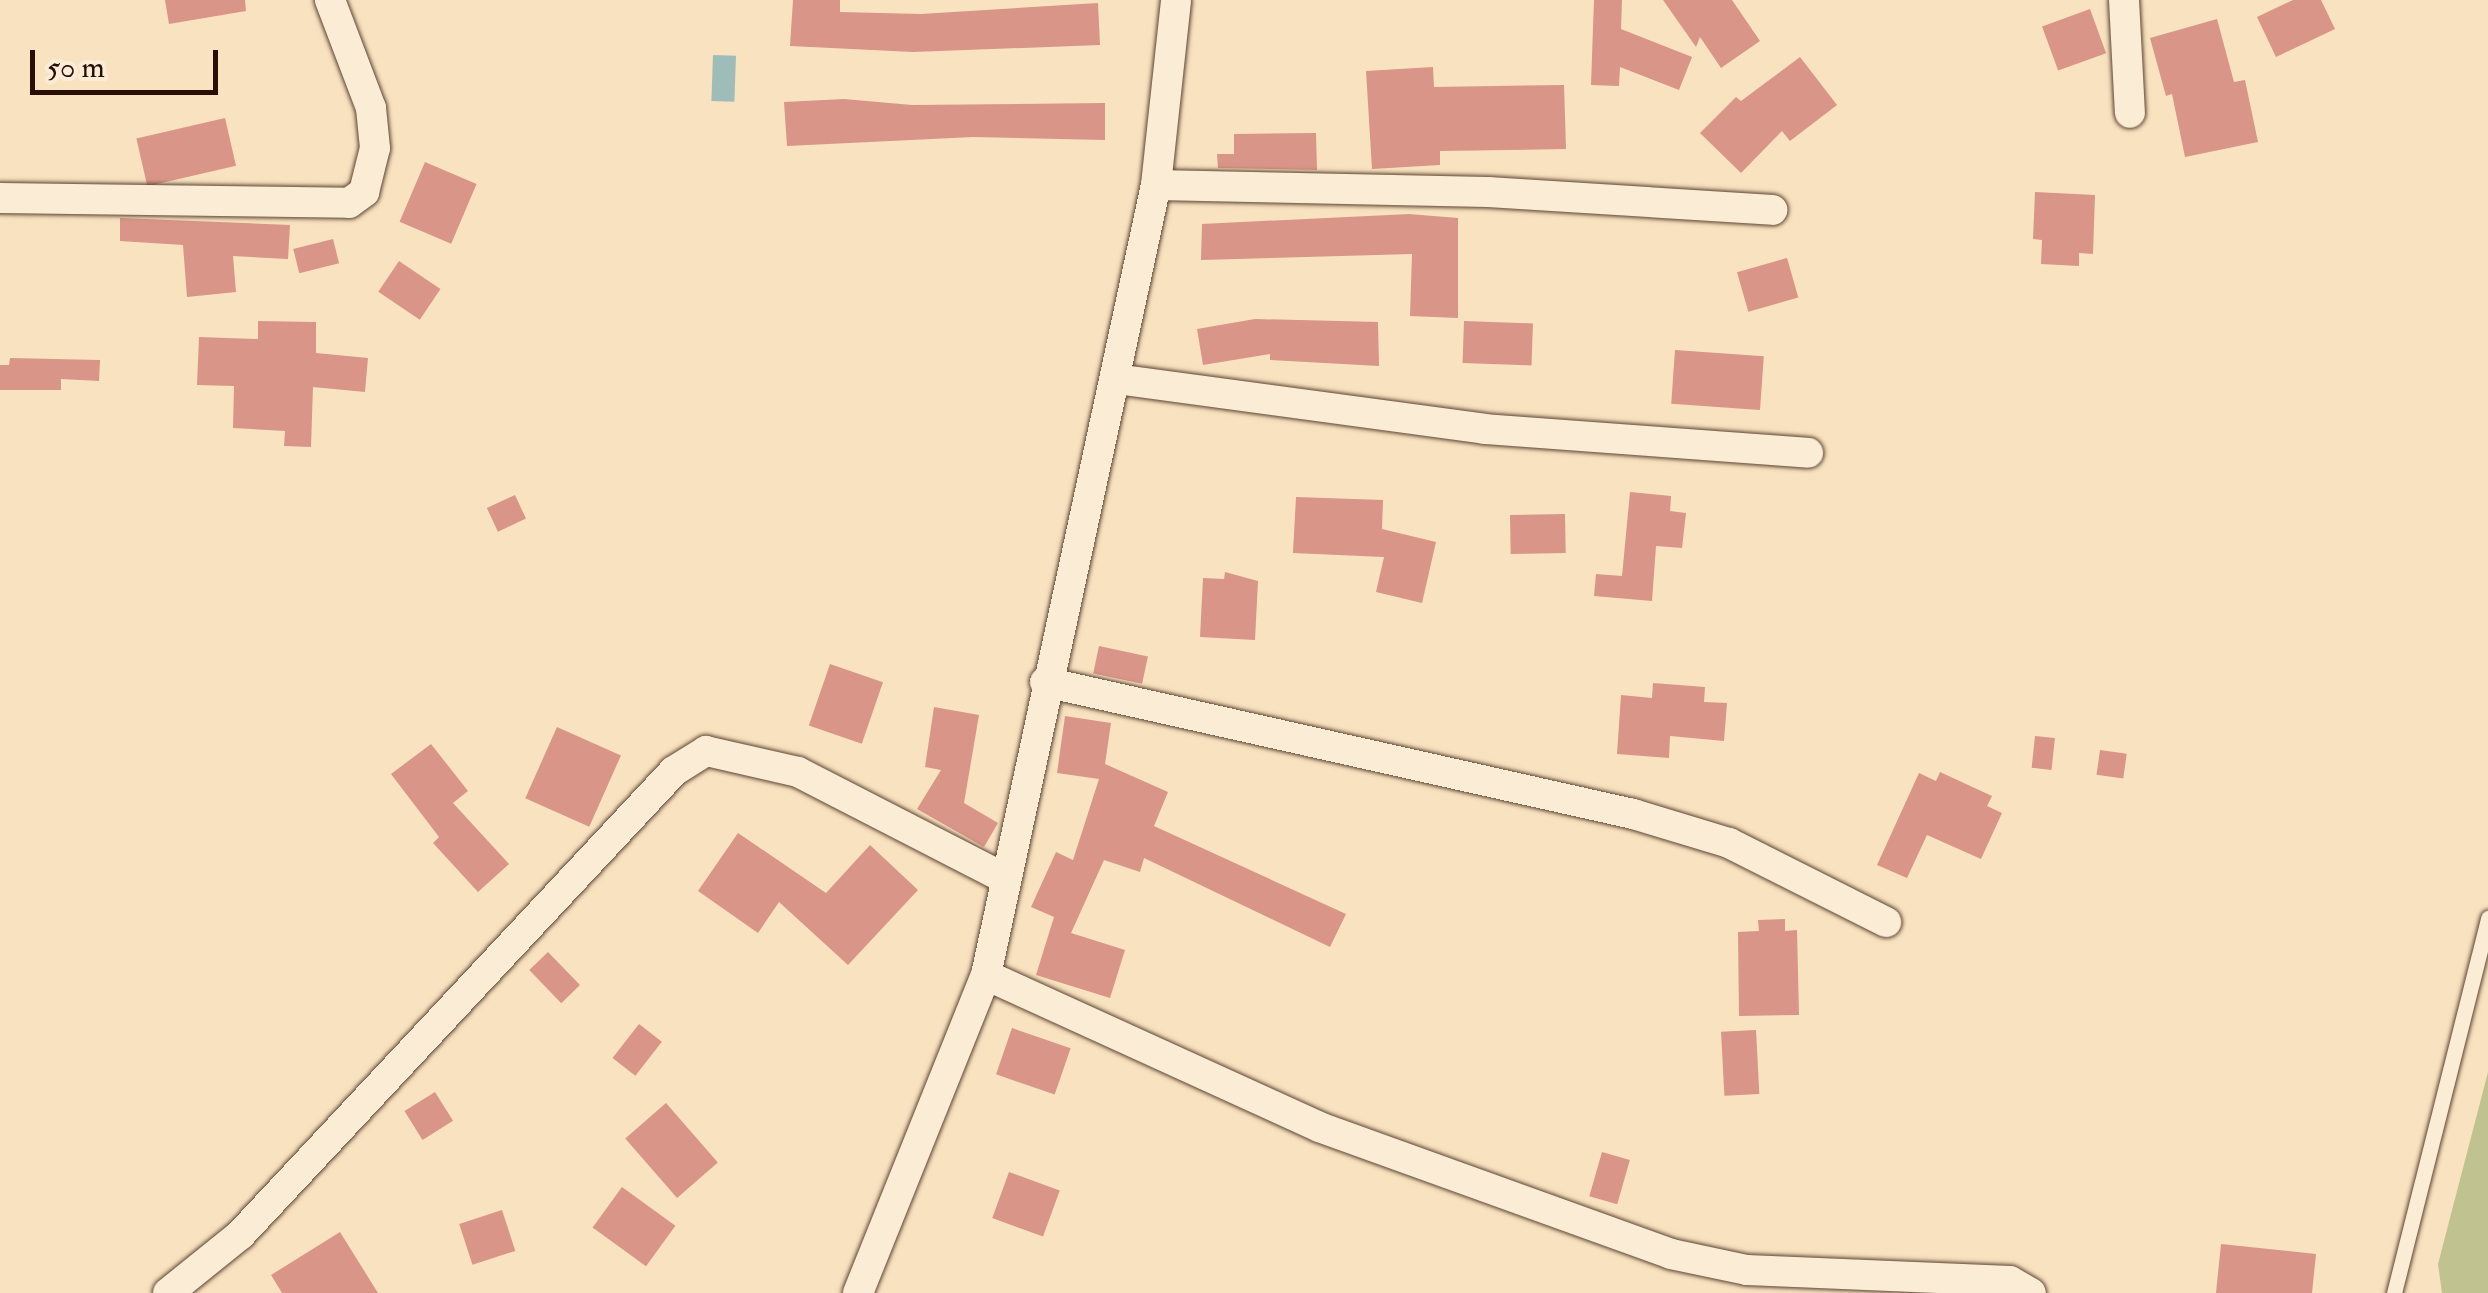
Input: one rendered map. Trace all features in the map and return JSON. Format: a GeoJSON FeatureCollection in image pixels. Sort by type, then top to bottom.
{"type":"FeatureCollection","features":[{"type":"Feature","properties":{"kind":"street"},"geometry":{"type":"LineString","coordinates":[[0,198],[348,203],[364,192],[375,148],[370,108],[330,0]]}},
{"type":"Feature","properties":{"kind":"street"},"geometry":{"type":"LineString","coordinates":[[858,1293],[986,976],[1045,682],[1116,379],[1156,185],[1176,0]]}},
{"type":"Feature","properties":{"kind":"street"},"geometry":{"type":"LineString","coordinates":[[2124,0],[2130,113]]}},
{"type":"Feature","properties":{"kind":"street"},"geometry":{"type":"LineString","coordinates":[[1156,185],[1488,192],[1772,210]]}},
{"type":"Feature","properties":{"kind":"street"},"geometry":{"type":"LineString","coordinates":[[1116,379],[1484,429],[1808,452]]}},
{"type":"Feature","properties":{"kind":"street"},"geometry":{"type":"LineString","coordinates":[[1045,682],[1633,814],[1728,843],[1886,922]]}},
{"type":"Feature","properties":{"kind":"street"},"geometry":{"type":"LineString","coordinates":[[168,1293],[240,1235],[674,771],[706,750],[798,772],[1006,879]]}},
{"type":"Feature","properties":{"kind":"street"},"geometry":{"type":"LineString","coordinates":[[986,976],[1320,1127],[1671,1254],[1746,1270],[2010,1281],[2030,1293]]}},
{"type":"Feature","properties":{"kind":"lane"},"geometry":{"type":"LineString","coordinates":[[2394,1293],[2488,918]]}},
{"type":"Feature","properties":{"kind":"green space"},"geometry":{"type":"Polygon","coordinates":[[[2488,1072],[2488,1293],[2442,1293],[2438,1264],[2488,1072]]]}},
{"type":"Feature","properties":{"kind":"water"},"geometry":{"type":"Polygon","coordinates":[[[713,55],[736,56],[734,102],[711,101],[713,55]]]}},
{"type":"Feature","properties":{"kind":"building"},"geometry":{"type":"Polygon","coordinates":[[[165,0],[245,0],[246,11],[169,24],[165,0]]]}},
{"type":"Feature","properties":{"kind":"building"},"geometry":{"type":"Polygon","coordinates":[[[793,0],[840,0],[840,12],[921,14],[1098,3],[1100,45],[913,52],[790,46],[793,0]]]}},
{"type":"Feature","properties":{"kind":"building"},"geometry":{"type":"Polygon","coordinates":[[[1594,0],[1622,0],[1621,29],[1692,57],[1679,90],[1620,67],[1619,86],[1591,85],[1594,0]]]}},
{"type":"Feature","properties":{"kind":"building"},"geometry":{"type":"Polygon","coordinates":[[[1663,0],[1732,0],[1760,41],[1721,68],[1700,37],[1696,47],[1663,0]]]}},
{"type":"Feature","properties":{"kind":"building"},"geometry":{"type":"Polygon","coordinates":[[[2293,0],[2321,0],[2335,29],[2276,57],[2257,17],[2293,0]]]}},
{"type":"Feature","properties":{"kind":"building"},"geometry":{"type":"Polygon","coordinates":[[[2090,9],[2106,53],[2058,71],[2042,26],[2090,9]]]}},
{"type":"Feature","properties":{"kind":"building"},"geometry":{"type":"Polygon","coordinates":[[[2217,19],[2234,82],[2245,80],[2258,142],[2185,157],[2172,94],[2166,96],[2150,38],[2217,19]]]}},
{"type":"Feature","properties":{"kind":"building"},"geometry":{"type":"Polygon","coordinates":[[[1800,57],[1837,105],[1790,141],[1782,131],[1741,173],[1700,133],[1736,97],[1741,101],[1800,57]]]}},
{"type":"Feature","properties":{"kind":"building"},"geometry":{"type":"Polygon","coordinates":[[[1433,67],[1434,87],[1564,85],[1566,149],[1440,151],[1440,165],[1372,169],[1366,71],[1433,67]]]}},
{"type":"Feature","properties":{"kind":"building"},"geometry":{"type":"Polygon","coordinates":[[[844,99],[912,105],[1105,103],[1105,140],[973,137],[787,146],[784,102],[844,99]]]}},
{"type":"Feature","properties":{"kind":"building"},"geometry":{"type":"Polygon","coordinates":[[[225,118],[236,166],[147,186],[136,138],[225,118]]]}},
{"type":"Feature","properties":{"kind":"building"},"geometry":{"type":"Polygon","coordinates":[[[1316,133],[1317,170],[1218,168],[1217,154],[1234,154],[1234,134],[1316,133]]]}},
{"type":"Feature","properties":{"kind":"building"},"geometry":{"type":"Polygon","coordinates":[[[425,162],[477,184],[451,244],[400,222],[425,162]]]}},
{"type":"Feature","properties":{"kind":"building"},"geometry":{"type":"Polygon","coordinates":[[[2035,192],[2095,195],[2093,254],[2079,253],[2079,266],[2041,264],[2042,240],[2033,239],[2035,192]]]}},
{"type":"Feature","properties":{"kind":"building"},"geometry":{"type":"Polygon","coordinates":[[[1409,214],[1458,218],[1458,318],[1410,316],[1412,254],[1201,260],[1202,224],[1409,214]]]}},
{"type":"Feature","properties":{"kind":"building"},"geometry":{"type":"Polygon","coordinates":[[[120,218],[290,225],[288,259],[233,256],[236,292],[187,297],[183,245],[120,241],[120,218]]]}},
{"type":"Feature","properties":{"kind":"building"},"geometry":{"type":"Polygon","coordinates":[[[333,239],[339,263],[299,273],[293,249],[333,239]]]}},
{"type":"Feature","properties":{"kind":"building"},"geometry":{"type":"Polygon","coordinates":[[[1787,258],[1798,297],[1748,312],[1737,272],[1787,258]]]}},
{"type":"Feature","properties":{"kind":"building"},"geometry":{"type":"Polygon","coordinates":[[[399,261],[440,289],[420,320],[378,292],[399,261]]]}},
{"type":"Feature","properties":{"kind":"building"},"geometry":{"type":"Polygon","coordinates":[[[1255,319],[1378,322],[1379,366],[1270,360],[1270,354],[1203,365],[1197,329],[1255,319]]]}},
{"type":"Feature","properties":{"kind":"building"},"geometry":{"type":"Polygon","coordinates":[[[258,321],[316,322],[316,353],[368,358],[365,392],[313,387],[311,447],[284,446],[285,431],[233,428],[234,386],[197,385],[199,337],[258,339],[258,321]]]}},
{"type":"Feature","properties":{"kind":"building"},"geometry":{"type":"Polygon","coordinates":[[[1464,321],[1533,323],[1531,365],[1463,363],[1464,321]]]}},
{"type":"Feature","properties":{"kind":"building"},"geometry":{"type":"Polygon","coordinates":[[[1675,350],[1764,356],[1760,410],[1671,404],[1675,350]]]}},
{"type":"Feature","properties":{"kind":"building"},"geometry":{"type":"Polygon","coordinates":[[[10,358],[100,360],[99,381],[61,379],[61,390],[0,390],[0,365],[9,365],[10,358]]]}},
{"type":"Feature","properties":{"kind":"building"},"geometry":{"type":"Polygon","coordinates":[[[1630,492],[1671,496],[1670,511],[1686,513],[1682,548],[1656,546],[1652,601],[1594,596],[1596,574],[1622,576],[1630,492]]]}},
{"type":"Feature","properties":{"kind":"building"},"geometry":{"type":"Polygon","coordinates":[[[515,495],[526,519],[498,532],[487,508],[515,495]]]}},
{"type":"Feature","properties":{"kind":"building"},"geometry":{"type":"Polygon","coordinates":[[[1296,497],[1383,500],[1382,529],[1436,542],[1422,603],[1376,592],[1384,557],[1293,553],[1296,497]]]}},
{"type":"Feature","properties":{"kind":"building"},"geometry":{"type":"Polygon","coordinates":[[[1565,514],[1566,553],[1511,554],[1510,515],[1565,514]]]}},
{"type":"Feature","properties":{"kind":"building"},"geometry":{"type":"Polygon","coordinates":[[[1225,572],[1258,581],[1255,640],[1200,637],[1203,578],[1224,579],[1225,572]]]}},
{"type":"Feature","properties":{"kind":"building"},"geometry":{"type":"Polygon","coordinates":[[[1099,646],[1148,656],[1142,684],[1093,673],[1099,646]]]}},
{"type":"Feature","properties":{"kind":"building"},"geometry":{"type":"Polygon","coordinates":[[[830,664],[883,682],[862,744],[809,725],[830,664]]]}},
{"type":"Feature","properties":{"kind":"building"},"geometry":{"type":"Polygon","coordinates":[[[1653,683],[1705,687],[1704,702],[1727,703],[1724,741],[1670,736],[1669,758],[1617,754],[1621,695],[1652,698],[1653,683]]]}},
{"type":"Feature","properties":{"kind":"building"},"geometry":{"type":"Polygon","coordinates":[[[934,707],[979,715],[964,803],[998,823],[984,847],[917,809],[941,770],[925,767],[934,707]]]}},
{"type":"Feature","properties":{"kind":"building"},"geometry":{"type":"Polygon","coordinates":[[[1065,716],[1111,723],[1105,764],[1168,792],[1154,826],[1346,914],[1330,947],[1144,858],[1140,872],[1104,860],[1071,933],[1125,950],[1110,998],[1036,975],[1054,917],[1031,907],[1056,852],[1073,860],[1099,779],[1057,773],[1065,716]]]}},
{"type":"Feature","properties":{"kind":"building"},"geometry":{"type":"Polygon","coordinates":[[[557,727],[621,755],[589,827],[525,798],[557,727]]]}},
{"type":"Feature","properties":{"kind":"building"},"geometry":{"type":"Polygon","coordinates":[[[2035,736],[2055,738],[2052,770],[2032,768],[2035,736]]]}},
{"type":"Feature","properties":{"kind":"building"},"geometry":{"type":"Polygon","coordinates":[[[431,744],[468,791],[453,803],[509,864],[478,892],[433,843],[439,837],[391,774],[431,744]]]}},
{"type":"Feature","properties":{"kind":"building"},"geometry":{"type":"Polygon","coordinates":[[[2100,750],[2127,754],[2123,779],[2097,775],[2100,750]]]}},
{"type":"Feature","properties":{"kind":"building"},"geometry":{"type":"Polygon","coordinates":[[[1940,772],[1992,796],[1987,806],[2002,813],[1981,859],[1927,835],[1907,878],[1877,865],[1919,773],[1936,781],[1940,772]]]}},
{"type":"Feature","properties":{"kind":"building"},"geometry":{"type":"Polygon","coordinates":[[[738,833],[826,893],[870,845],[918,890],[848,965],[779,902],[758,933],[698,891],[738,833]]]}},
{"type":"Feature","properties":{"kind":"building"},"geometry":{"type":"Polygon","coordinates":[[[1785,919],[1785,931],[1797,930],[1799,1015],[1739,1016],[1738,932],[1759,931],[1758,920],[1785,919]]]}},
{"type":"Feature","properties":{"kind":"building"},"geometry":{"type":"Polygon","coordinates":[[[548,952],[580,985],[561,1003],[529,970],[548,952]]]}},
{"type":"Feature","properties":{"kind":"building"},"geometry":{"type":"Polygon","coordinates":[[[639,1024],[662,1042],[635,1076],[613,1058],[639,1024]]]}},
{"type":"Feature","properties":{"kind":"building"},"geometry":{"type":"Polygon","coordinates":[[[1012,1028],[1071,1048],[1055,1095],[996,1074],[1012,1028]]]}},
{"type":"Feature","properties":{"kind":"building"},"geometry":{"type":"Polygon","coordinates":[[[1756,1030],[1759,1094],[1724,1096],[1721,1032],[1756,1030]]]}},
{"type":"Feature","properties":{"kind":"building"},"geometry":{"type":"Polygon","coordinates":[[[435,1092],[453,1121],[422,1140],[404,1111],[435,1092]]]}},
{"type":"Feature","properties":{"kind":"building"},"geometry":{"type":"Polygon","coordinates":[[[666,1103],[718,1163],[677,1198],[625,1138],[666,1103]]]}},
{"type":"Feature","properties":{"kind":"building"},"geometry":{"type":"Polygon","coordinates":[[[1602,1152],[1630,1160],[1617,1204],[1589,1196],[1602,1152]]]}},
{"type":"Feature","properties":{"kind":"building"},"geometry":{"type":"Polygon","coordinates":[[[1009,1172],[1060,1190],[1043,1237],[992,1218],[1009,1172]]]}},
{"type":"Feature","properties":{"kind":"building"},"geometry":{"type":"Polygon","coordinates":[[[622,1187],[675,1226],[646,1266],[593,1227],[622,1187]]]}},
{"type":"Feature","properties":{"kind":"building"},"geometry":{"type":"Polygon","coordinates":[[[502,1210],[515,1251],[472,1265],[459,1224],[502,1210]]]}},
{"type":"Feature","properties":{"kind":"building"},"geometry":{"type":"Polygon","coordinates":[[[340,1232],[378,1293],[282,1293],[271,1275],[340,1232]]]}},
{"type":"Feature","properties":{"kind":"building"},"geometry":{"type":"Polygon","coordinates":[[[2221,1244],[2316,1254],[2312,1293],[2216,1293],[2221,1244]]]}}]}
